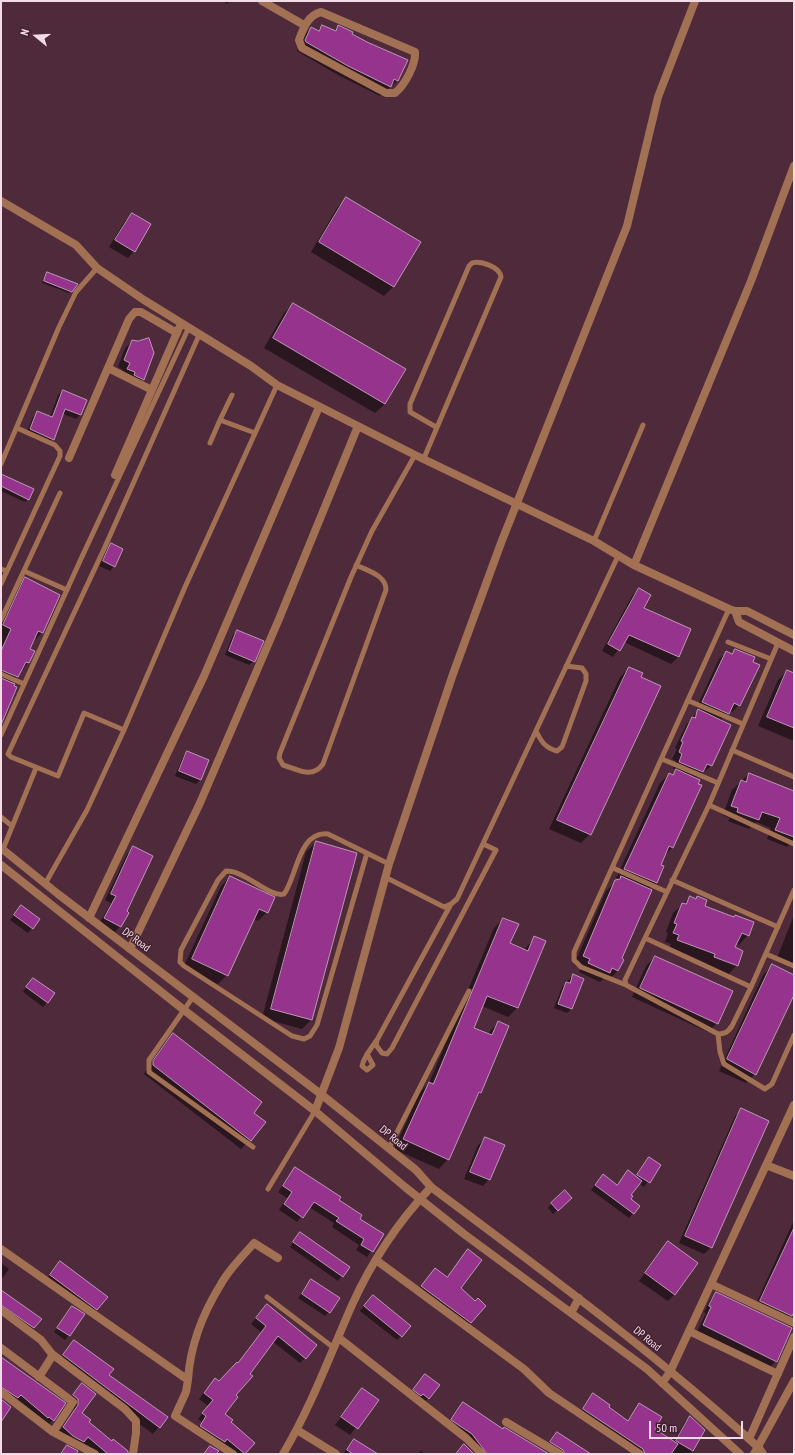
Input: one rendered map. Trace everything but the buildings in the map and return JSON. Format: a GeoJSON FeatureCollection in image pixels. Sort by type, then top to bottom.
{"type":"FeatureCollection","features":[{"type":"Feature","properties":{"kind":"street"},"geometry":{"type":"LineString","coordinates":[[262,1],[304,25]]}},
{"type":"Feature","properties":{"kind":"street"},"geometry":{"type":"LineString","coordinates":[[315,1110],[339,1048],[385,877],[453,674],[501,543],[518,504],[570,369],[628,226],[658,98],[695,1]]}},
{"type":"Feature","properties":{"kind":"street"},"geometry":{"type":"LineString","coordinates":[[326,13],[411,49],[415,52],[414,63],[399,90],[395,93],[386,93],[302,48],[299,40],[304,25],[316,14],[326,13]]}},
{"type":"Feature","properties":{"kind":"street"},"geometry":{"type":"LineString","coordinates":[[634,565],[751,281],[794,166]]}},
{"type":"Feature","properties":{"kind":"street"},"geometry":{"type":"LineString","coordinates":[[1,201],[76,245],[97,268],[200,333],[277,385],[415,455],[594,540],[634,565],[732,610],[747,611],[794,635]]}},
{"type":"Feature","properties":{"kind":"street"},"geometry":{"type":"LineString","coordinates":[[69,458],[129,319],[135,312],[141,312],[177,333]]}},
{"type":"Feature","properties":{"kind":"street"},"geometry":{"type":"LineString","coordinates":[[115,475],[181,322]]}},
{"type":"Feature","properties":{"kind":"street"},"geometry":{"type":"LineString","coordinates":[[108,368],[152,390]]}},
{"type":"Feature","properties":{"kind":"street"},"geometry":{"type":"LineString","coordinates":[[89,918],[204,676],[319,407]]}},
{"type":"Feature","properties":{"kind":"street"},"geometry":{"type":"LineString","coordinates":[[130,949],[200,803],[279,619],[358,426]]}},
{"type":"Feature","properties":{"kind":"street"},"geometry":{"type":"LineString","coordinates":[[732,610],[739,622],[794,651]]}},
{"type":"Feature","properties":{"kind":"street","name":"DP Road"},"geometry":{"type":"LineString","coordinates":[[2,849],[89,918],[322,1095],[416,1170],[431,1187],[579,1298],[716,1409],[749,1439],[759,1452]]}},
{"type":"Feature","properties":{"kind":"street"},"geometry":{"type":"LineString","coordinates":[[1,865],[184,1010],[315,1110],[420,1198],[647,1369],[740,1454]]}},
{"type":"Feature","properties":{"kind":"street"},"geometry":{"type":"LineString","coordinates":[[662,1383],[670,1372],[794,1105]]}},
{"type":"Feature","properties":{"kind":"street"},"geometry":{"type":"LineString","coordinates":[[766,1165],[794,1176]]}},
{"type":"Feature","properties":{"kind":"street"},"geometry":{"type":"LineString","coordinates":[[283,1454],[297,1430],[339,1338],[352,1305],[376,1260],[420,1198],[431,1187]]}},
{"type":"Feature","properties":{"kind":"street"},"geometry":{"type":"LineString","coordinates":[[234,1454],[175,1416],[186,1392],[189,1364],[199,1327],[221,1283],[254,1243],[278,1258]]}},
{"type":"Feature","properties":{"kind":"street"},"geometry":{"type":"LineString","coordinates":[[1,1249],[188,1380]]}},
{"type":"Feature","properties":{"kind":"street"},"geometry":{"type":"LineString","coordinates":[[376,1260],[524,1369],[549,1393],[640,1454]]}},
{"type":"Feature","properties":{"kind":"street"},"geometry":{"type":"LineString","coordinates":[[711,1284],[794,1323]]}},
{"type":"Feature","properties":{"kind":"street"},"geometry":{"type":"LineString","coordinates":[[571,1313],[579,1298]]}},
{"type":"Feature","properties":{"kind":"street"},"geometry":{"type":"LineString","coordinates":[[1,1310],[41,1340],[52,1354],[125,1409],[136,1421],[133,1454]]}},
{"type":"Feature","properties":{"kind":"street"},"geometry":{"type":"LineString","coordinates":[[689,1331],[778,1374]]}},
{"type":"Feature","properties":{"kind":"street"},"geometry":{"type":"LineString","coordinates":[[749,1439],[794,1337]]}},
{"type":"Feature","properties":{"kind":"street"},"geometry":{"type":"LineString","coordinates":[[339,1338],[466,1438],[482,1454]]}},
{"type":"Feature","properties":{"kind":"street"},"geometry":{"type":"LineString","coordinates":[[1,1348],[73,1402],[53,1432]]}},
{"type":"Feature","properties":{"kind":"street"},"geometry":{"type":"LineString","coordinates":[[39,1376],[52,1354]]}},
{"type":"Feature","properties":{"kind":"street"},"geometry":{"type":"LineString","coordinates":[[759,1452],[794,1381]]}},
{"type":"Feature","properties":{"kind":"street"},"geometry":{"type":"LineString","coordinates":[[1,1392],[53,1432],[95,1454]]}},
{"type":"Feature","properties":{"kind":"street"},"geometry":{"type":"LineString","coordinates":[[506,1422],[560,1454]]}},
{"type":"Feature","properties":{"kind":"street"},"geometry":{"type":"LineString","coordinates":[[297,1430],[336,1454]]}},
{"type":"Feature","properties":{"kind":"lane"},"geometry":{"type":"LineString","coordinates":[[424,458],[501,277],[497,270],[479,262],[472,263],[469,266],[410,404],[410,412],[436,427]]}},
{"type":"Feature","properties":{"kind":"lane"},"geometry":{"type":"LineString","coordinates":[[1,464],[58,327],[76,292],[97,268]]}},
{"type":"Feature","properties":{"kind":"lane"},"geometry":{"type":"LineString","coordinates":[[1,736],[189,327]]}},
{"type":"Feature","properties":{"kind":"lane"},"geometry":{"type":"LineString","coordinates":[[124,730],[84,713],[58,776],[36,768],[8,754],[104,549],[200,333]]}},
{"type":"Feature","properties":{"kind":"lane"},"geometry":{"type":"LineString","coordinates":[[45,884],[87,810],[124,730],[185,587],[277,385]]}},
{"type":"Feature","properties":{"kind":"lane"},"geometry":{"type":"LineString","coordinates":[[210,443],[232,395]]}},
{"type":"Feature","properties":{"kind":"lane"},"geometry":{"type":"LineString","coordinates":[[220,420],[255,433]]}},
{"type":"Feature","properties":{"kind":"lane"},"geometry":{"type":"LineString","coordinates":[[594,540],[643,425]]}},
{"type":"Feature","properties":{"kind":"lane"},"geometry":{"type":"LineString","coordinates":[[1,584],[60,456],[60,451],[55,445],[17,428]]}},
{"type":"Feature","properties":{"kind":"lane"},"geometry":{"type":"LineString","coordinates":[[356,565],[382,578],[386,585],[386,590],[323,764],[318,770],[309,773],[283,765],[279,758],[356,565],[372,531],[415,455]]}},
{"type":"Feature","properties":{"kind":"lane"},"geometry":{"type":"LineString","coordinates":[[1,620],[60,493]]}},
{"type":"Feature","properties":{"kind":"lane"},"geometry":{"type":"LineString","coordinates":[[367,1054],[377,1040],[452,904],[457,899],[618,556]]}},
{"type":"Feature","properties":{"kind":"lane"},"geometry":{"type":"LineString","coordinates":[[1,569],[7,571]]}},
{"type":"Feature","properties":{"kind":"lane"},"geometry":{"type":"LineString","coordinates":[[24,571],[67,590]]}},
{"type":"Feature","properties":{"kind":"lane"},"geometry":{"type":"LineString","coordinates":[[732,610],[574,952],[574,960],[581,967],[626,985],[718,1034],[723,1034],[732,1026],[793,893]]}},
{"type":"Feature","properties":{"kind":"lane"},"geometry":{"type":"LineString","coordinates":[[728,642],[771,659]]}},
{"type":"Feature","properties":{"kind":"lane"},"geometry":{"type":"LineString","coordinates":[[626,985],[625,980],[709,805],[778,643]]}},
{"type":"Feature","properties":{"kind":"lane"},"geometry":{"type":"LineString","coordinates":[[536,731],[540,739],[551,749],[557,750],[562,747],[586,681],[586,674],[582,668],[566,666]]}},
{"type":"Feature","properties":{"kind":"lane"},"geometry":{"type":"LineString","coordinates":[[1,674],[24,684]]}},
{"type":"Feature","properties":{"kind":"lane"},"geometry":{"type":"LineString","coordinates":[[689,701],[743,724]]}},
{"type":"Feature","properties":{"kind":"lane"},"geometry":{"type":"LineString","coordinates":[[732,750],[794,777]]}},
{"type":"Feature","properties":{"kind":"lane"},"geometry":{"type":"LineString","coordinates":[[662,759],[718,783]]}},
{"type":"Feature","properties":{"kind":"lane"},"geometry":{"type":"LineString","coordinates":[[2,849],[36,768]]}},
{"type":"Feature","properties":{"kind":"lane"},"geometry":{"type":"LineString","coordinates":[[709,805],[794,844]]}},
{"type":"Feature","properties":{"kind":"lane"},"geometry":{"type":"LineString","coordinates":[[1,817],[12,826]]}},
{"type":"Feature","properties":{"kind":"lane"},"geometry":{"type":"LineString","coordinates":[[367,853],[317,1025],[310,1036],[304,1039],[292,1036],[180,962],[181,950],[218,880],[226,871],[237,872],[280,895],[287,890],[306,844],[316,836],[323,833],[328,834],[367,853],[389,864]]}},
{"type":"Feature","properties":{"kind":"lane"},"geometry":{"type":"LineString","coordinates":[[377,1040],[376,1045],[378,1050],[387,1054],[496,850],[483,844]]}},
{"type":"Feature","properties":{"kind":"lane"},"geometry":{"type":"LineString","coordinates":[[613,868],[667,892]]}},
{"type":"Feature","properties":{"kind":"lane"},"geometry":{"type":"LineString","coordinates":[[385,877],[444,907],[452,904]]}},
{"type":"Feature","properties":{"kind":"lane"},"geometry":{"type":"LineString","coordinates":[[672,880],[778,927]]}},
{"type":"Feature","properties":{"kind":"lane"},"geometry":{"type":"LineString","coordinates":[[645,938],[751,987]]}},
{"type":"Feature","properties":{"kind":"lane"},"geometry":{"type":"LineString","coordinates":[[766,954],[794,966]]}},
{"type":"Feature","properties":{"kind":"lane"},"geometry":{"type":"LineString","coordinates":[[389,1148],[469,991]]}},
{"type":"Feature","properties":{"kind":"lane"},"geometry":{"type":"LineString","coordinates":[[193,997],[149,1060],[148,1072],[253,1148]]}},
{"type":"Feature","properties":{"kind":"lane"},"geometry":{"type":"LineString","coordinates":[[718,1034],[720,1052],[724,1064],[764,1089],[768,1088],[772,1084],[794,1035]]}},
{"type":"Feature","properties":{"kind":"lane"},"geometry":{"type":"LineString","coordinates":[[268,1189],[315,1110]]}},
{"type":"Feature","properties":{"kind":"lane"},"geometry":{"type":"LineString","coordinates":[[267,1297],[334,1348]]}}]}
